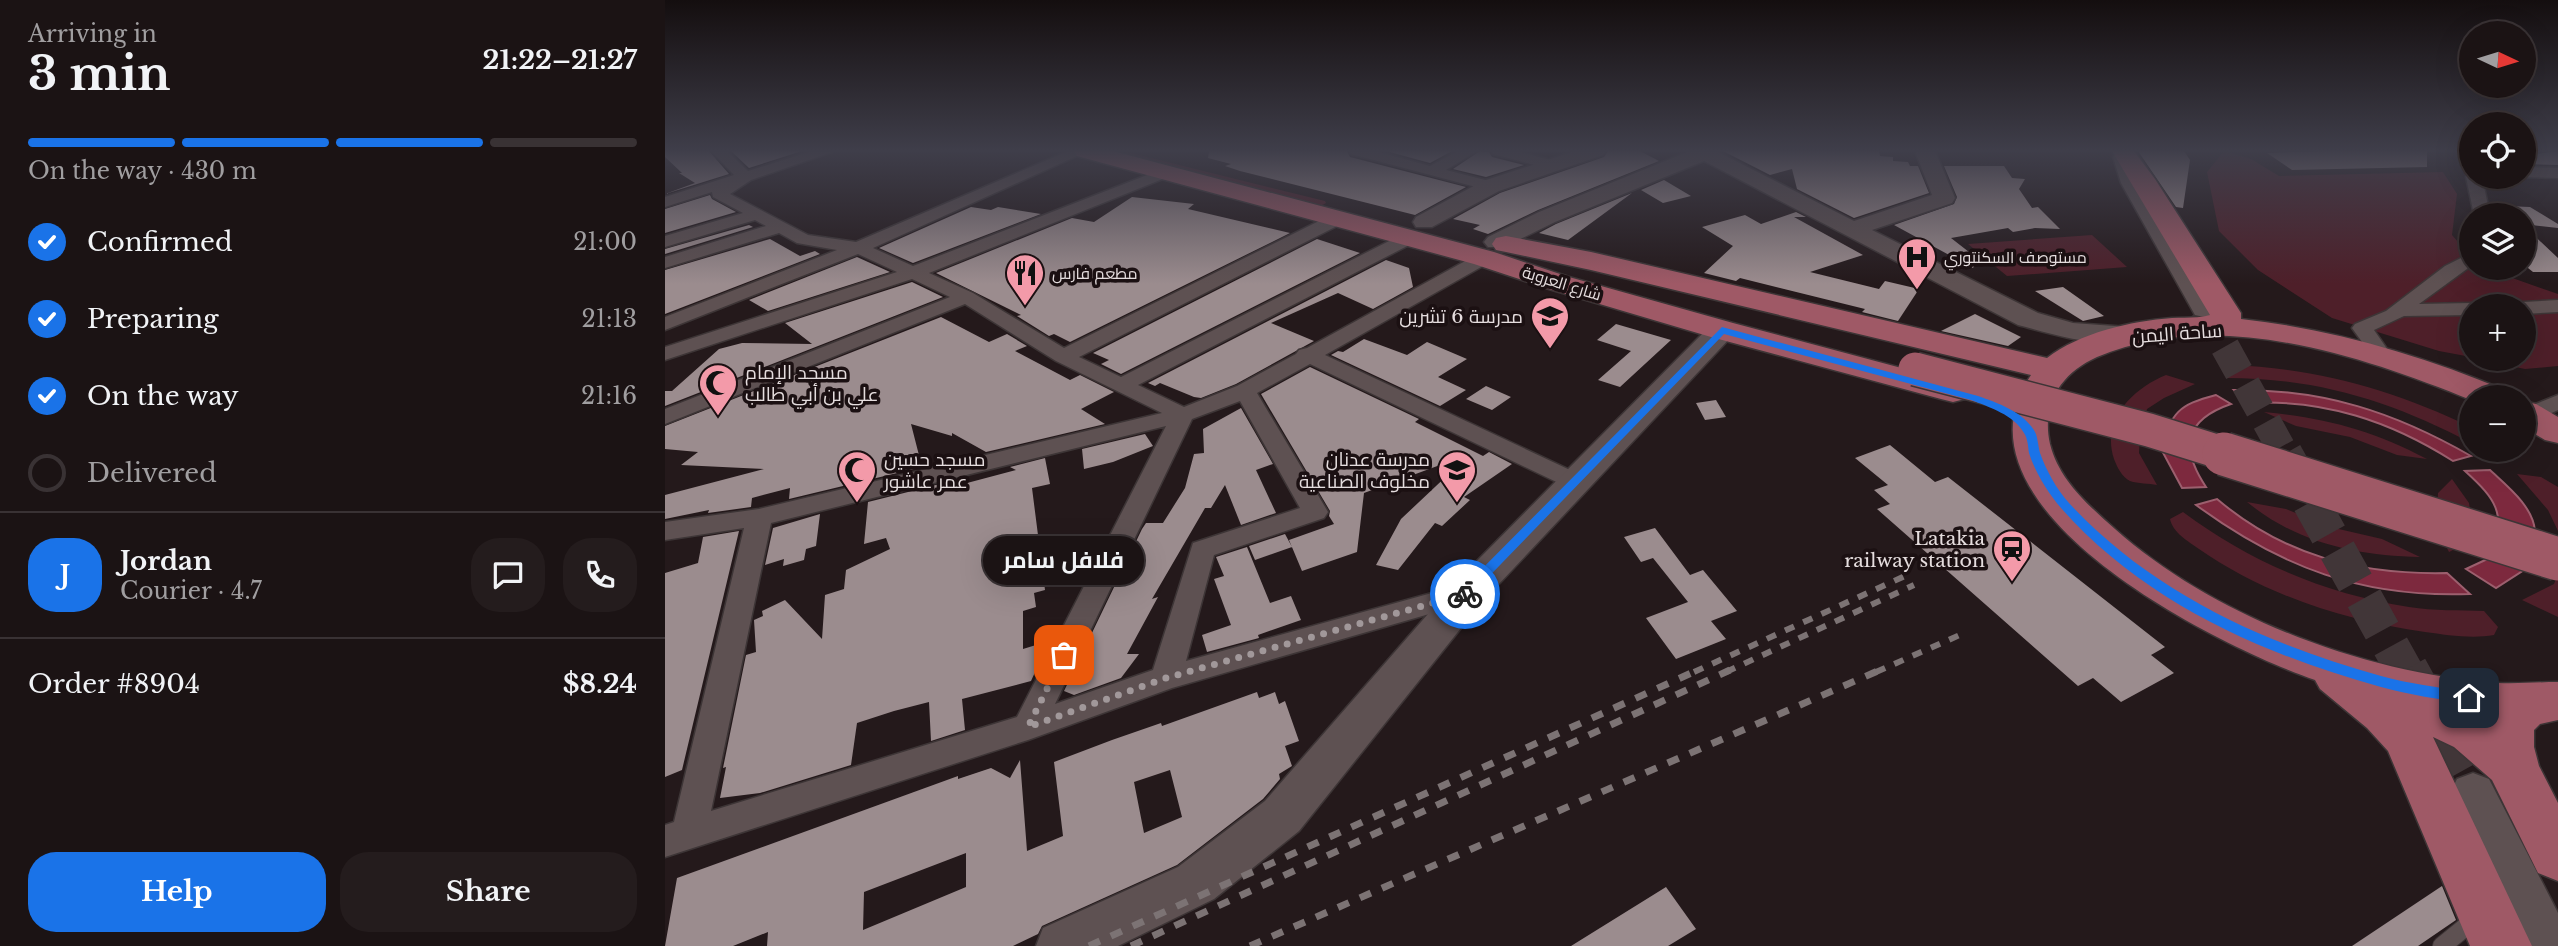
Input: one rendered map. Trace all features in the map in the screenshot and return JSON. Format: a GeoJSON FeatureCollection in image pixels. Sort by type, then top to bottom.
{"type":"FeatureCollection","features":[{"type":"Feature","properties":{"kind":"main road","name":"شارع العروبة"},"geometry":{"type":"LineString","coordinates":[[1260,195],[1335,220],[1416,231]]}},
{"type":"Feature","properties":{"kind":"main road","name":"شارع العروبة"},"geometry":{"type":"LineString","coordinates":[[1282,195],[1490,250],[1605,264],[2059,365]]}},
{"type":"Feature","properties":{"kind":"main road"},"geometry":{"type":"LineString","coordinates":[[1416,231],[1476,195]]}},
{"type":"Feature","properties":{"kind":"main road"},"geometry":{"type":"LineString","coordinates":[[1490,250],[1547,217],[1598,195]]}},
{"type":"Feature","properties":{"kind":"main road"},"geometry":{"type":"LineString","coordinates":[[1771,195],[2008,321],[2059,365],[2039,388],[2031,409],[2030,433],[2035,455],[2046,479],[2064,504],[2118,557],[2197,610],[2328,669],[2355,688],[2408,739],[2493,929]]}},
{"type":"Feature","properties":{"kind":"main road"},"geometry":{"type":"LineString","coordinates":[[1780,195],[2028,319],[2072,331],[2132,334]]}},
{"type":"Feature","properties":{"kind":"main road"},"geometry":{"type":"LineString","coordinates":[[1852,229],[1931,204],[1944,198],[1943,195]]}},
{"type":"Feature","properties":{"kind":"main road"},"geometry":{"type":"LineString","coordinates":[[2153,195],[2226,313],[2225,321],[2219,325],[2202,319]]}},
{"type":"Feature","properties":{"kind":"main road"},"geometry":{"type":"LineString","coordinates":[[1490,250],[1571,276],[1918,363],[2155,417],[2558,541]]}},
{"type":"Feature","properties":{"kind":"main road","name":"شارع العروبة"},"geometry":{"type":"LineString","coordinates":[[1490,250],[1559,283],[1975,398],[2001,408],[2019,420],[2030,433]]}},
{"type":"Feature","properties":{"kind":"main road","name":"ساحة اليمن"},"geometry":{"type":"LineString","coordinates":[[2059,365],[2084,349],[2132,334],[2202,319],[2382,356],[2461,385]]}},
{"type":"Feature","properties":{"kind":"main road"},"geometry":{"type":"LineString","coordinates":[[1062,946],[1196,883],[1282,816],[1468,593],[1722,330]]}},
{"type":"Feature","properties":{"kind":"main road"},"geometry":{"type":"LineString","coordinates":[[1918,363],[2149,430],[2558,559]]}},
{"type":"Feature","properties":{"kind":"main road"},"geometry":{"type":"LineString","coordinates":[[2298,656],[2426,692],[2511,702],[2554,702]]}},
{"type":"Feature","properties":{"kind":"main road"},"geometry":{"type":"LineString","coordinates":[[2492,778],[2515,714],[2529,706],[2554,702]]}},
{"type":"Feature","properties":{"kind":"main road"},"geometry":{"type":"LineString","coordinates":[[2408,739],[2414,721],[2424,715],[2452,720],[2477,735],[2547,946]]}},
{"type":"Feature","properties":{"kind":"main road"},"geometry":{"type":"LineString","coordinates":[[2492,778],[2558,855]]}},
{"type":"Feature","properties":{"kind":"street"},"geometry":{"type":"LineString","coordinates":[[678,204],[700,195]]}},
{"type":"Feature","properties":{"kind":"street"},"geometry":{"type":"LineString","coordinates":[[721,195],[803,239],[858,248],[910,274],[966,297],[1063,357],[1183,415]]}},
{"type":"Feature","properties":{"kind":"street"},"geometry":{"type":"LineString","coordinates":[[665,324],[986,195]]}},
{"type":"Feature","properties":{"kind":"street"},"geometry":{"type":"LineString","coordinates":[[665,354],[910,274],[1085,195]]}},
{"type":"Feature","properties":{"kind":"street"},"geometry":{"type":"LineString","coordinates":[[678,204],[728,200]]}},
{"type":"Feature","properties":{"kind":"street"},"geometry":{"type":"LineString","coordinates":[[665,242],[755,215]]}},
{"type":"Feature","properties":{"kind":"street"},"geometry":{"type":"LineString","coordinates":[[1063,357],[1335,220]]}},
{"type":"Feature","properties":{"kind":"street"},"geometry":{"type":"LineString","coordinates":[[665,263],[781,227]]}},
{"type":"Feature","properties":{"kind":"street"},"geometry":{"type":"LineString","coordinates":[[1123,384],[1416,231]]}},
{"type":"Feature","properties":{"kind":"street"},"geometry":{"type":"LineString","coordinates":[[665,531],[759,517],[1183,415],[1245,391],[1490,250]]}},
{"type":"Feature","properties":{"kind":"street"},"geometry":{"type":"LineString","coordinates":[[2382,356],[2362,328],[2393,315],[2459,267]]}},
{"type":"Feature","properties":{"kind":"street"},"geometry":{"type":"LineString","coordinates":[[665,417],[966,297]]}},
{"type":"Feature","properties":{"kind":"street"},"geometry":{"type":"LineString","coordinates":[[2536,307],[2558,306]]}},
{"type":"Feature","properties":{"kind":"street"},"geometry":{"type":"LineString","coordinates":[[2400,310],[2459,309]]}},
{"type":"Feature","properties":{"kind":"street"},"geometry":{"type":"LineString","coordinates":[[1306,354],[1576,482]]}},
{"type":"Feature","properties":{"kind":"street"},"geometry":{"type":"LineString","coordinates":[[1166,678],[1202,549],[1315,512],[1245,391]]}},
{"type":"Feature","properties":{"kind":"street"},"geometry":{"type":"LineString","coordinates":[[1028,727],[1183,415]]}},
{"type":"Feature","properties":{"kind":"street"},"geometry":{"type":"LineString","coordinates":[[677,837],[759,517]]}},
{"type":"Feature","properties":{"kind":"street"},"geometry":{"type":"LineString","coordinates":[[677,837],[1028,727],[1166,678],[1468,593]]}},
{"type":"Feature","properties":{"kind":"lane"},"geometry":{"type":"LineString","coordinates":[[2442,946],[2493,929]]}},
{"type":"Feature","properties":{"kind":"shaded area"},"geometry":{"type":"Polygon","coordinates":[[[1274,195],[1301,195],[1325,201],[1326,203],[1319,207],[1274,195]]]}},
{"type":"Feature","properties":{"kind":"shaded area"},"geometry":{"type":"Polygon","coordinates":[[[2212,195],[2457,195],[2452,235],[2459,243],[2459,280],[2518,280],[2558,294],[2558,366],[2536,368],[2536,294],[2459,294],[2459,355],[2332,318],[2258,270],[2219,231],[2212,195]]]}},
{"type":"Feature","properties":{"kind":"shaded area"},"geometry":{"type":"Polygon","coordinates":[[[2092,235],[2127,267],[2007,276],[1968,244],[2092,235]]]}},
{"type":"Feature","properties":{"kind":"shaded area"},"geometry":{"type":"Polygon","coordinates":[[[2224,367],[2263,367],[2354,383],[2413,402],[2459,422],[2459,437],[2412,415],[2353,395],[2291,382],[2226,378],[2224,367]]]}},
{"type":"Feature","properties":{"kind":"shaded area"},"geometry":{"type":"Polygon","coordinates":[[[2166,375],[2195,384],[2147,409],[2140,435],[2139,453],[2157,485],[2136,483],[2130,481],[2118,468],[2111,445],[2112,431],[2122,408],[2131,397],[2166,375]]]}},
{"type":"Feature","properties":{"kind":"shaded area"},"geometry":{"type":"Polygon","coordinates":[[[2234,390],[2298,394],[2357,406],[2442,440],[2459,449],[2459,459],[2453,461],[2405,434],[2380,424],[2330,409],[2248,403],[2234,390]]]}},
{"type":"Feature","properties":{"kind":"shaded area"},"geometry":{"type":"Polygon","coordinates":[[[2216,395],[2231,404],[2204,418],[2191,437],[2192,460],[2206,487],[2182,488],[2161,449],[2165,436],[2178,412],[2193,402],[2216,395]]]}},
{"type":"Feature","properties":{"kind":"shaded area"},"geometry":{"type":"Polygon","coordinates":[[[2264,412],[2348,427],[2387,440],[2427,459],[2397,455],[2350,437],[2296,426],[2264,412]]]}},
{"type":"Feature","properties":{"kind":"shaded area"},"geometry":{"type":"Polygon","coordinates":[[[2490,470],[2530,513],[2535,531],[2527,568],[2496,588],[2466,569],[2496,555],[2499,528],[2495,508],[2485,491],[2465,471],[2490,470]]]}},
{"type":"Feature","properties":{"kind":"shaded area"},"geometry":{"type":"Polygon","coordinates":[[[2517,474],[2541,477],[2558,487],[2558,531],[2548,510],[2517,474]]]}},
{"type":"Feature","properties":{"kind":"shaded area"},"geometry":{"type":"Polygon","coordinates":[[[2452,479],[2469,503],[2475,539],[2449,552],[2436,526],[2438,493],[2452,479]]]}},
{"type":"Feature","properties":{"kind":"shaded area"},"geometry":{"type":"Polygon","coordinates":[[[2217,499],[2243,519],[2296,548],[2325,558],[2384,570],[2447,573],[2470,594],[2394,591],[2325,575],[2260,546],[2196,505],[2217,499]]]}},
{"type":"Feature","properties":{"kind":"shaded area"},"geometry":{"type":"Polygon","coordinates":[[[2247,502],[2286,509],[2330,527],[2382,539],[2420,557],[2373,554],[2329,544],[2286,528],[2247,502]]]}},
{"type":"Feature","properties":{"kind":"shaded area"},"geometry":{"type":"Polygon","coordinates":[[[2183,512],[2262,561],[2319,584],[2348,594],[2409,607],[2484,611],[2498,627],[2494,635],[2486,636],[2442,634],[2366,621],[2307,604],[2251,580],[2186,540],[2174,528],[2170,519],[2183,512]]]}},
{"type":"Feature","properties":{"kind":"shaded area"},"geometry":{"type":"Polygon","coordinates":[[[2558,574],[2558,617],[2522,600],[2554,584],[2558,574]]]}},
{"type":"Feature","properties":{"kind":"building"},"geometry":{"type":"Polygon","coordinates":[[[710,195],[712,199],[736,212],[665,233],[665,209],[710,195]]]}},
{"type":"Feature","properties":{"kind":"building"},"geometry":{"type":"Polygon","coordinates":[[[1336,195],[1451,195],[1415,215],[1336,195]]]}},
{"type":"Feature","properties":{"kind":"building"},"geometry":{"type":"Polygon","coordinates":[[[1496,195],[1575,195],[1488,234],[1473,229],[1480,225],[1453,219],[1496,195]]]}},
{"type":"Feature","properties":{"kind":"building"},"geometry":{"type":"Polygon","coordinates":[[[1629,195],[1568,240],[1539,233],[1629,195]]]}},
{"type":"Feature","properties":{"kind":"building"},"geometry":{"type":"Polygon","coordinates":[[[1650,195],[1691,196],[1663,203],[1650,195]]]}},
{"type":"Feature","properties":{"kind":"building"},"geometry":{"type":"Polygon","coordinates":[[[1809,195],[1923,195],[1854,218],[1809,195]]]}},
{"type":"Feature","properties":{"kind":"building"},"geometry":{"type":"Polygon","coordinates":[[[2023,195],[2032,208],[2038,207],[2060,229],[2035,228],[2013,232],[2008,228],[1951,238],[1978,259],[1973,268],[1894,225],[1954,204],[1957,197],[2023,195]]]}},
{"type":"Feature","properties":{"kind":"building"},"geometry":{"type":"Polygon","coordinates":[[[2168,195],[2185,195],[2183,208],[2176,207],[2168,195]]]}},
{"type":"Feature","properties":{"kind":"building"},"geometry":{"type":"Polygon","coordinates":[[[1132,197],[1194,204],[1188,209],[1290,233],[1070,342],[1054,334],[1049,336],[1017,316],[1021,315],[936,273],[1072,218],[1094,222],[1132,197]]]}},
{"type":"Feature","properties":{"kind":"building"},"geometry":{"type":"Polygon","coordinates":[[[971,207],[991,210],[998,207],[1041,214],[913,263],[879,248],[971,207]]]}},
{"type":"Feature","properties":{"kind":"building"},"geometry":{"type":"Polygon","coordinates":[[[2536,211],[2558,224],[2558,228],[2536,225],[2536,211]]]}},
{"type":"Feature","properties":{"kind":"building"},"geometry":{"type":"Polygon","coordinates":[[[1796,212],[1806,217],[1794,217],[1863,255],[1810,272],[1879,289],[1885,281],[1919,289],[1898,321],[1862,312],[1865,309],[1740,278],[1736,281],[1704,273],[1733,246],[1702,227],[1745,215],[1761,224],[1796,212]]]}},
{"type":"Feature","properties":{"kind":"building"},"geometry":{"type":"Polygon","coordinates":[[[749,225],[753,227],[665,254],[665,249],[749,225]]]}},
{"type":"Feature","properties":{"kind":"building"},"geometry":{"type":"Polygon","coordinates":[[[2536,237],[2558,258],[2558,272],[2536,272],[2536,237]]]}},
{"type":"Feature","properties":{"kind":"building"},"geometry":{"type":"Polygon","coordinates":[[[770,239],[800,256],[815,251],[820,254],[665,314],[665,270],[770,239]]]}},
{"type":"Feature","properties":{"kind":"building"},"geometry":{"type":"Polygon","coordinates":[[[1317,239],[1360,253],[1121,374],[1101,364],[1109,360],[1093,353],[1317,239]]]}},
{"type":"Feature","properties":{"kind":"building"},"geometry":{"type":"Polygon","coordinates":[[[857,257],[890,272],[768,311],[749,300],[857,257]]]}},
{"type":"Feature","properties":{"kind":"building"},"geometry":{"type":"Polygon","coordinates":[[[1386,260],[1409,268],[1413,287],[1373,309],[1338,293],[1271,323],[1314,341],[1236,384],[1201,398],[1160,383],[1155,386],[1148,383],[1386,260]]]}},
{"type":"Feature","properties":{"kind":"building"},"geometry":{"type":"Polygon","coordinates":[[[912,282],[943,297],[665,406],[665,391],[672,391],[719,349],[742,343],[812,344],[785,323],[912,282]]]}},
{"type":"Feature","properties":{"kind":"building"},"geometry":{"type":"Polygon","coordinates":[[[2063,287],[2104,316],[2083,321],[2035,291],[2063,287]]]}},
{"type":"Feature","properties":{"kind":"building"},"geometry":{"type":"Polygon","coordinates":[[[1975,314],[2021,337],[2008,346],[1941,331],[1975,314]]]}},
{"type":"Feature","properties":{"kind":"building"},"geometry":{"type":"Polygon","coordinates":[[[941,317],[989,342],[1007,334],[1027,346],[1015,351],[1070,380],[1080,375],[1114,392],[1081,409],[1105,424],[986,452],[952,433],[952,436],[911,424],[922,467],[789,499],[790,488],[752,498],[751,507],[708,513],[709,510],[665,519],[665,495],[764,469],[681,465],[698,452],[665,449],[665,426],[941,317]]]}},
{"type":"Feature","properties":{"kind":"building"},"geometry":{"type":"Polygon","coordinates":[[[1616,324],[1671,340],[1620,387],[1598,380],[1631,351],[1597,340],[1616,324]]]}},
{"type":"Feature","properties":{"kind":"building"},"geometry":{"type":"Polygon","coordinates":[[[1364,339],[1407,355],[1427,342],[1467,359],[1438,377],[1466,390],[1440,406],[1331,355],[1338,351],[1343,352],[1364,339]]]}},
{"type":"Feature","properties":{"kind":"building"},"geometry":{"type":"Polygon","coordinates":[[[1310,367],[1419,419],[1415,422],[1483,456],[1489,452],[1512,464],[1464,497],[1470,500],[1442,526],[1435,523],[1398,570],[1376,565],[1401,519],[1470,454],[1364,493],[1357,552],[1302,571],[1289,540],[1334,524],[1329,516],[1330,511],[1261,394],[1310,367]]]}},
{"type":"Feature","properties":{"kind":"building"},"geometry":{"type":"Polygon","coordinates":[[[1486,386],[1511,397],[1492,410],[1466,399],[1486,386]]]}},
{"type":"Feature","properties":{"kind":"building"},"geometry":{"type":"Polygon","coordinates":[[[1716,400],[1726,417],[1705,420],[1696,403],[1716,400]]]}},
{"type":"Feature","properties":{"kind":"building"},"geometry":{"type":"Polygon","coordinates":[[[1241,408],[1273,464],[1256,470],[1276,513],[1241,525],[1225,485],[1211,508],[1205,508],[1152,599],[1158,597],[1127,654],[1139,654],[1121,678],[1074,695],[1064,691],[1142,529],[1146,523],[1163,523],[1185,488],[1194,454],[1204,453],[1203,429],[1241,408]]]}},
{"type":"Feature","properties":{"kind":"building"},"geometry":{"type":"Polygon","coordinates":[[[1145,434],[1153,446],[1113,462],[1084,469],[1082,449],[1145,434]]]}},
{"type":"Feature","properties":{"kind":"building"},"geometry":{"type":"Polygon","coordinates":[[[1890,445],[1935,482],[1948,477],[2165,647],[2151,655],[2174,673],[2121,702],[2093,678],[2078,686],[1877,509],[1890,504],[1874,490],[1888,485],[1855,458],[1890,445]]]}},
{"type":"Feature","properties":{"kind":"building"},"geometry":{"type":"Polygon","coordinates":[[[1045,458],[1050,484],[1032,488],[1045,590],[1034,593],[1036,607],[1023,611],[1023,649],[1036,645],[1042,657],[1031,681],[962,699],[965,730],[931,741],[929,702],[894,711],[857,723],[851,765],[760,793],[720,798],[726,767],[723,768],[746,655],[756,652],[754,620],[763,616],[762,611],[785,600],[822,639],[825,595],[844,589],[846,570],[890,549],[886,538],[864,544],[868,502],[952,481],[952,487],[1016,470],[1010,467],[1045,458]]]}},
{"type":"Feature","properties":{"kind":"building"},"geometry":{"type":"Polygon","coordinates":[[[820,514],[816,546],[806,549],[804,560],[783,566],[784,559],[765,565],[773,528],[820,514]]]}},
{"type":"Feature","properties":{"kind":"building"},"geometry":{"type":"Polygon","coordinates":[[[1655,528],[1690,575],[1703,570],[1737,611],[1711,621],[1726,639],[1676,659],[1646,618],[1688,602],[1653,558],[1641,562],[1624,537],[1655,528]]]}},
{"type":"Feature","properties":{"kind":"building"},"geometry":{"type":"Polygon","coordinates":[[[739,531],[682,770],[665,777],[665,573],[698,563],[703,537],[739,531]]]}},
{"type":"Feature","properties":{"kind":"building"},"geometry":{"type":"Polygon","coordinates":[[[1285,534],[1292,547],[1255,560],[1249,546],[1285,534]]]}},
{"type":"Feature","properties":{"kind":"building"},"geometry":{"type":"Polygon","coordinates":[[[1247,547],[1270,603],[1291,596],[1301,620],[1258,635],[1259,638],[1207,652],[1202,635],[1231,625],[1214,579],[1224,576],[1216,557],[1247,547]]]}},
{"type":"Feature","properties":{"kind":"building"},"geometry":{"type":"Polygon","coordinates":[[[1257,692],[1259,698],[1275,692],[1279,704],[1285,701],[1299,741],[1285,746],[1292,766],[1279,774],[1280,779],[1263,799],[1177,865],[1042,926],[1038,934],[1013,946],[767,946],[768,932],[733,946],[665,946],[677,878],[958,776],[958,779],[991,768],[1010,778],[1020,760],[1027,851],[1063,836],[1054,762],[1161,723],[1162,726],[1257,692]],[[1170,770],[1134,782],[1144,833],[1182,817],[1170,770]],[[966,853],[864,892],[863,930],[966,887],[966,853]]]}},
{"type":"Feature","properties":{"kind":"building"},"geometry":{"type":"Polygon","coordinates":[[[2442,886],[2456,920],[2418,946],[2352,946],[2442,886]]]}},
{"type":"Feature","properties":{"kind":"building"},"geometry":{"type":"Polygon","coordinates":[[[1666,887],[1696,929],[1668,946],[1571,946],[1666,887]]]}},
{"type":"Feature","properties":{"kind":"tunnel"},"geometry":{"type":"LineString","coordinates":[[2204,309],[2285,455]]}},
{"type":"Feature","properties":{"kind":"tunnel"},"geometry":{"type":"LineString","coordinates":[[2284,454],[2405,672]]}},
{"type":"Feature","properties":{"kind":"tunnel"},"geometry":{"type":"LineString","coordinates":[[2405,670],[2473,793]]}},
{"type":"Feature","properties":{"kind":"railway"},"geometry":{"type":"LineString","coordinates":[[1694,672],[1905,576]]}},
{"type":"Feature","properties":{"kind":"railway"},"geometry":{"type":"LineString","coordinates":[[1726,672],[1914,585]]}},
{"type":"Feature","properties":{"kind":"railway"},"geometry":{"type":"LineString","coordinates":[[1876,672],[1962,634]]}},
{"type":"Feature","properties":{"kind":"railway"},"geometry":{"type":"LineString","coordinates":[[1089,946],[1698,670]]}},
{"type":"Feature","properties":{"kind":"railway"},"geometry":{"type":"LineString","coordinates":[[1131,946],[1730,670]]}},
{"type":"Feature","properties":{"kind":"railway"},"geometry":{"type":"LineString","coordinates":[[1250,946],[1880,670]]}},
{"type":"Feature","properties":{"kind":"way so far"},"geometry":{"type":"LineString","coordinates":[[1064,655],[1028,727],[1166,678],[1465,594]]}},
{"type":"Feature","properties":{"kind":"place","name":"مستوصف السكنتوري"},"geometry":{"type":"Point","coordinates":[1917,291]}},
{"type":"Feature","properties":{"kind":"place","name":"مطعم فارس"},"geometry":{"type":"Point","coordinates":[1025,307]}},
{"type":"Feature","properties":{"kind":"place","name":"مدرسة 6 تشرين"},"geometry":{"type":"Point","coordinates":[1550,350]}},
{"type":"Feature","properties":{"kind":"place","name":"مسجد الإمام علي بن أبي طالب"},"geometry":{"type":"Point","coordinates":[718,417]}},
{"type":"Feature","properties":{"kind":"place","name":"مسجد حسين عمر عاشور"},"geometry":{"type":"Point","coordinates":[857,504]}},
{"type":"Feature","properties":{"kind":"place","name":"مدرسة عدنان مخلوف الصناعية"},"geometry":{"type":"Point","coordinates":[1457,504]}},
{"type":"Feature","properties":{"kind":"place","name":"Latakia railway station"},"geometry":{"type":"Point","coordinates":[2012,583]}},
{"type":"Feature","properties":{"kind":"place","name":"فلافل سامر"},"geometry":{"type":"Point","coordinates":[1064,655]}},
{"type":"Feature","properties":{"kind":"route"},"geometry":{"type":"LineString","coordinates":[[1465,594],[1722,330],[1975,398],[2001,408],[2019,420],[2030,433],[2035,455],[2046,479],[2064,504],[2088,531],[2155,584],[2197,610],[2298,656],[2383,682],[2469,698]]}}]}
